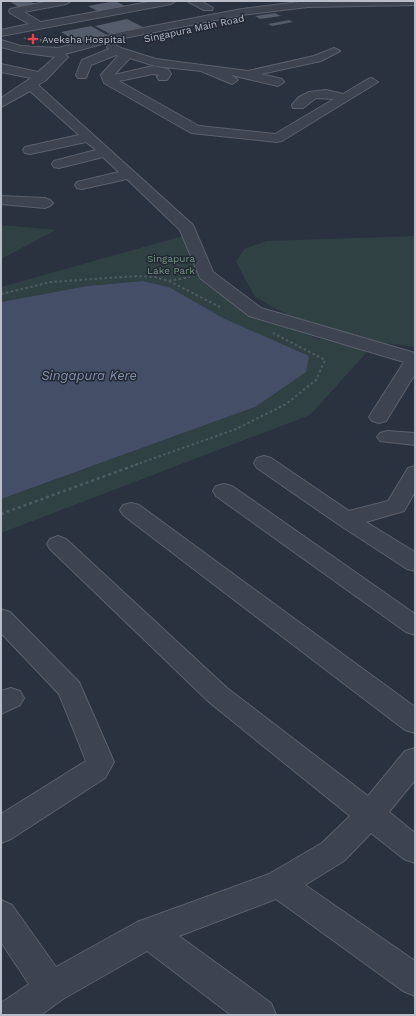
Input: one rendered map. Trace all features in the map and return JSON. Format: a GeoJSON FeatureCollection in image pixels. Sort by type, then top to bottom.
{"type":"FeatureCollection","features":[{"type":"Feature","properties":{"kind":"street"},"geometry":{"type":"LineString","coordinates":[[39,26],[11,9],[66,1]]}},
{"type":"Feature","properties":{"kind":"street"},"geometry":{"type":"LineString","coordinates":[[1,33],[171,1]]}},
{"type":"Feature","properties":{"kind":"street"},"geometry":{"type":"LineString","coordinates":[[192,1],[208,8]]}},
{"type":"Feature","properties":{"kind":"street","name":"Singapura Main Road"},"geometry":{"type":"LineString","coordinates":[[1,48],[39,57],[115,48],[161,34],[250,16],[285,11],[346,7],[360,2]]}},
{"type":"Feature","properties":{"kind":"street","name":"Singapura Main Road"},"geometry":{"type":"LineString","coordinates":[[1,43],[59,54],[129,34],[242,12],[308,4],[415,2]]}},
{"type":"Feature","properties":{"kind":"street"},"geometry":{"type":"LineString","coordinates":[[392,3],[400,8],[415,12]]}},
{"type":"Feature","properties":{"kind":"street"},"geometry":{"type":"LineString","coordinates":[[250,16],[262,22]]}},
{"type":"Feature","properties":{"kind":"street"},"geometry":{"type":"LineString","coordinates":[[108,80],[107,75],[125,56],[115,48]]}},
{"type":"Feature","properties":{"kind":"street"},"geometry":{"type":"LineString","coordinates":[[82,74],[86,63],[115,48],[155,62],[242,73],[278,82]]}},
{"type":"Feature","properties":{"kind":"street"},"geometry":{"type":"LineString","coordinates":[[242,73],[256,72],[297,64],[317,59],[334,51]]}},
{"type":"Feature","properties":{"kind":"street"},"geometry":{"type":"LineString","coordinates":[[1,103],[36,81],[59,54]]}},
{"type":"Feature","properties":{"kind":"street"},"geometry":{"type":"LineString","coordinates":[[1,68],[36,81],[89,137],[187,228],[206,274],[255,312],[415,359],[379,417]]}},
{"type":"Feature","properties":{"kind":"street"},"geometry":{"type":"LineString","coordinates":[[203,68],[232,80]]}},
{"type":"Feature","properties":{"kind":"street"},"geometry":{"type":"LineString","coordinates":[[108,80],[153,70],[164,72],[165,74],[163,77]]}},
{"type":"Feature","properties":{"kind":"street"},"geometry":{"type":"LineString","coordinates":[[108,80],[196,130],[277,138],[372,82]]}},
{"type":"Feature","properties":{"kind":"street"},"geometry":{"type":"LineString","coordinates":[[298,105],[304,97],[316,94],[329,93],[345,98]]}},
{"type":"Feature","properties":{"kind":"street"},"geometry":{"type":"LineString","coordinates":[[30,150],[89,137]]}},
{"type":"Feature","properties":{"kind":"street"},"geometry":{"type":"LineString","coordinates":[[60,164],[106,152]]}},
{"type":"Feature","properties":{"kind":"street"},"geometry":{"type":"LineString","coordinates":[[82,185],[130,174]]}},
{"type":"Feature","properties":{"kind":"street"},"geometry":{"type":"LineString","coordinates":[[1,200],[45,203]]}},
{"type":"Feature","properties":{"kind":"street"},"geometry":{"type":"LineString","coordinates":[[387,437],[415,439]]}},
{"type":"Feature","properties":{"kind":"street"},"geometry":{"type":"LineString","coordinates":[[264,463],[346,519],[415,563]]}},
{"type":"Feature","properties":{"kind":"street"},"geometry":{"type":"LineString","coordinates":[[346,519],[396,506],[415,473]]}},
{"type":"Feature","properties":{"kind":"street"},"geometry":{"type":"LineString","coordinates":[[224,491],[415,626]]}},
{"type":"Feature","properties":{"kind":"street"},"geometry":{"type":"LineString","coordinates":[[131,510],[415,722]]}},
{"type":"Feature","properties":{"kind":"street"},"geometry":{"type":"LineString","coordinates":[[58,544],[218,695],[369,816],[415,850]]}},
{"type":"Feature","properties":{"kind":"street"},"geometry":{"type":"LineString","coordinates":[[1,830],[96,770],[100,762],[70,689],[48,664],[2,619]]}},
{"type":"Feature","properties":{"kind":"street"},"geometry":{"type":"LineString","coordinates":[[13,1015],[52,988],[148,933],[279,884],[333,852],[369,816],[415,759]]}},
{"type":"Feature","properties":{"kind":"street"},"geometry":{"type":"LineString","coordinates":[[279,884],[415,980]]}},
{"type":"Feature","properties":{"kind":"street"},"geometry":{"type":"LineString","coordinates":[[1,915],[52,988]]}},
{"type":"Feature","properties":{"kind":"street"},"geometry":{"type":"LineString","coordinates":[[148,933],[258,1015]]}},
{"type":"Feature","properties":{"kind":"path"},"geometry":{"type":"LineString","coordinates":[[169,280],[206,274]]}},
{"type":"Feature","properties":{"kind":"path"},"geometry":{"type":"LineString","coordinates":[[1,294],[51,282],[155,276],[169,280],[226,309]]}},
{"type":"Feature","properties":{"kind":"path"},"geometry":{"type":"LineString","coordinates":[[1,514],[236,429],[286,404],[316,380],[325,360],[268,331]]}},
{"type":"Feature","properties":{"kind":"green space"},"geometry":{"type":"Polygon","coordinates":[[[1,225],[56,230],[1,259],[1,225]]]}},
{"type":"Feature","properties":{"kind":"green space","name":"Singapura Lake Park"},"geometry":{"type":"Polygon","coordinates":[[[183,236],[207,283],[250,313],[316,338],[368,351],[310,415],[1,533],[1,499],[255,407],[225,319],[169,287],[143,281],[87,286],[1,302],[1,287],[183,236]]]}},
{"type":"Feature","properties":{"kind":"green space"},"geometry":{"type":"Polygon","coordinates":[[[415,236],[415,347],[378,342],[288,315],[255,297],[236,262],[244,249],[267,241],[415,236]]]}},
{"type":"Feature","properties":{"kind":"water","name":"Singapura Kere"},"geometry":{"type":"Polygon","coordinates":[[[143,281],[169,287],[225,319],[309,356],[306,372],[255,407],[1,499],[1,302],[87,286],[143,281]]]}},
{"type":"Feature","properties":{"kind":"building"},"geometry":{"type":"Polygon","coordinates":[[[9,1],[30,1],[36,5],[20,8],[9,1]]]}},
{"type":"Feature","properties":{"kind":"building"},"geometry":{"type":"Polygon","coordinates":[[[115,1],[127,7],[99,12],[88,6],[115,1]]]}},
{"type":"Feature","properties":{"kind":"building"},"geometry":{"type":"Polygon","coordinates":[[[275,13],[281,16],[260,19],[255,16],[275,13]]]}},
{"type":"Feature","properties":{"kind":"building"},"geometry":{"type":"Polygon","coordinates":[[[127,19],[143,27],[110,34],[95,26],[127,19]]]}},
{"type":"Feature","properties":{"kind":"building"},"geometry":{"type":"Polygon","coordinates":[[[289,20],[293,22],[272,26],[268,24],[289,20]]]}},
{"type":"Feature","properties":{"kind":"building"},"geometry":{"type":"Polygon","coordinates":[[[91,26],[107,35],[77,42],[61,32],[91,26]]]}},
{"type":"Feature","properties":{"kind":"building"},"geometry":{"type":"Polygon","coordinates":[[[35,35],[44,41],[32,43],[23,38],[35,35]]]}},
{"type":"Feature","properties":{"kind":"place","name":"Aveksha Hospital"},"geometry":{"type":"Point","coordinates":[33,39]}}]}
